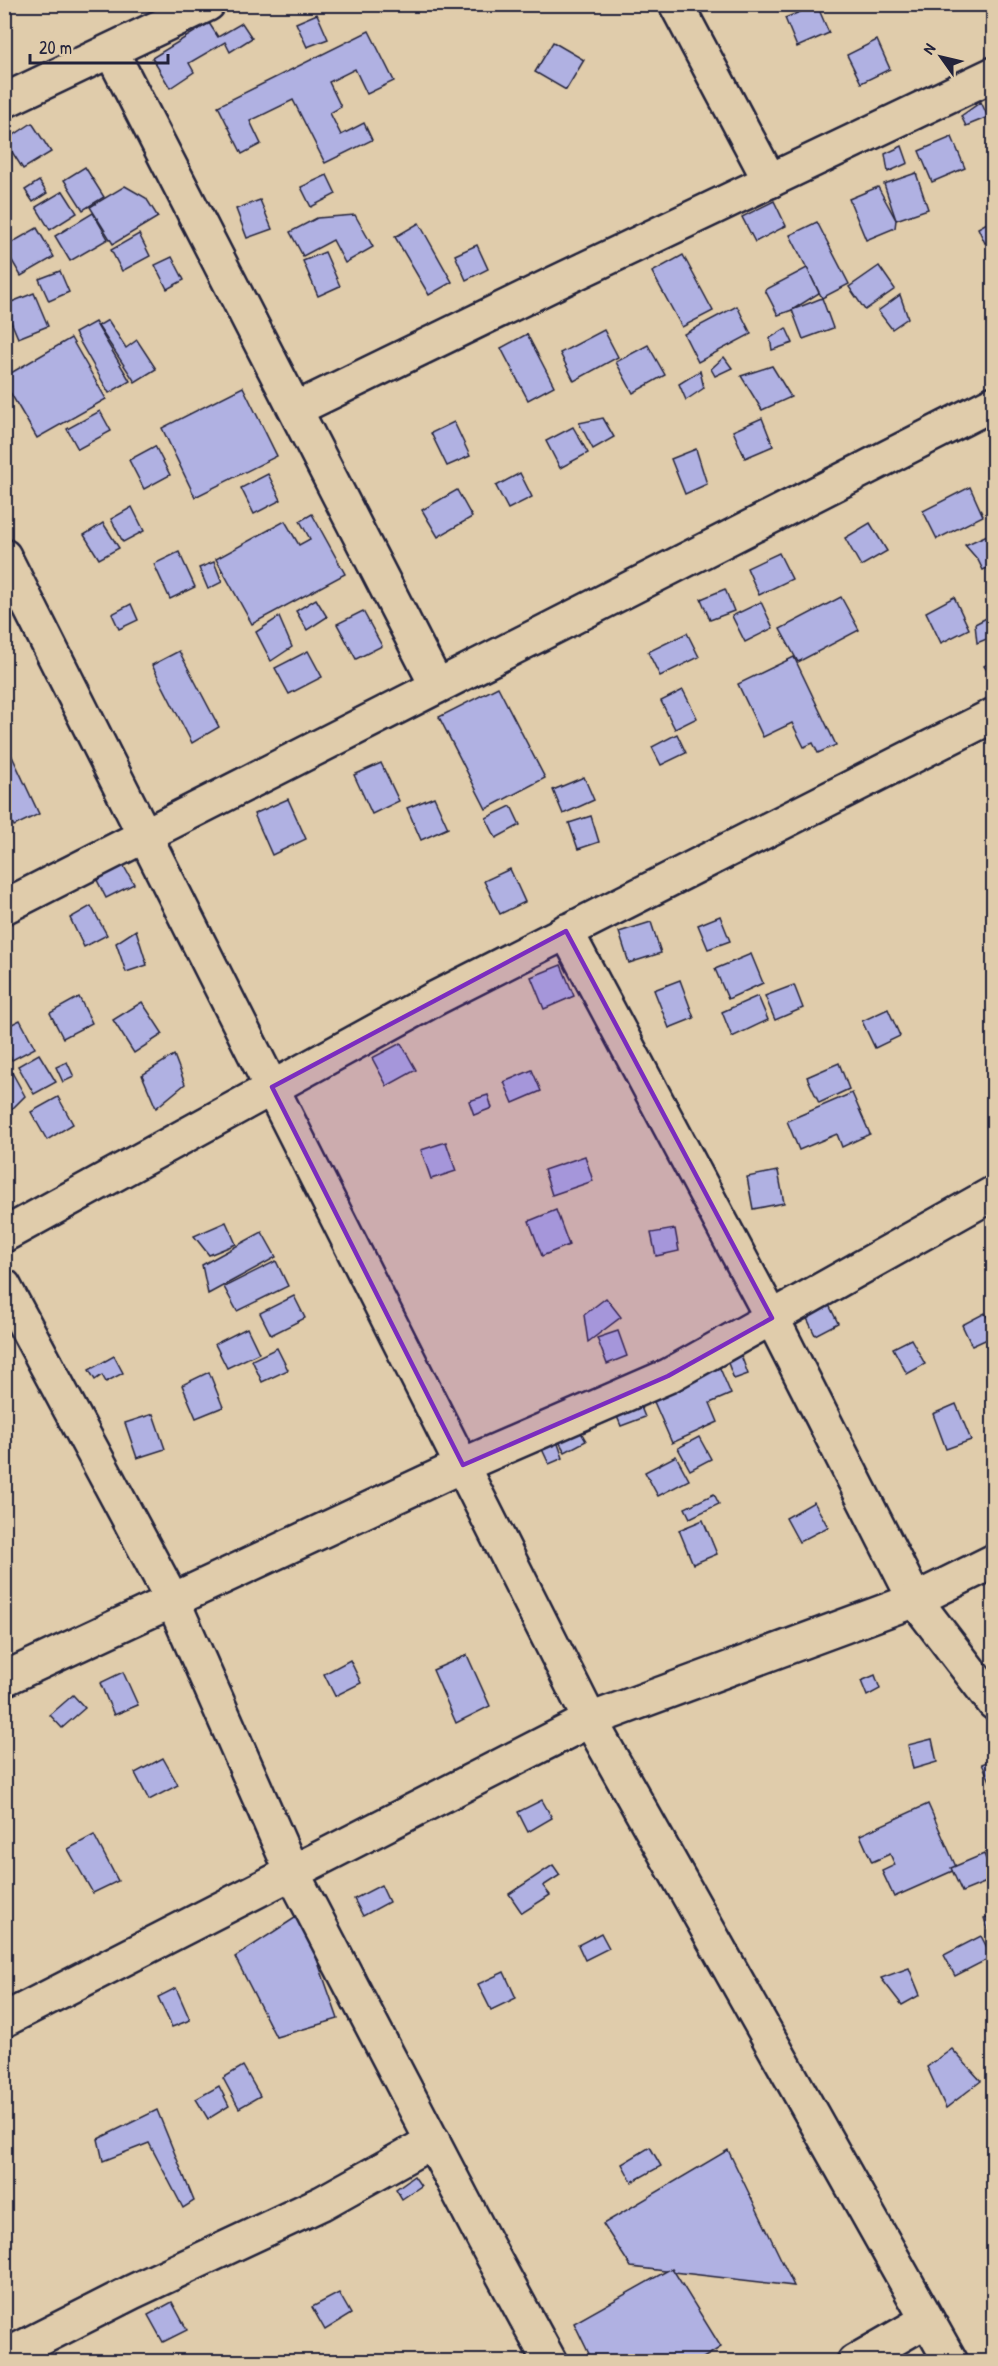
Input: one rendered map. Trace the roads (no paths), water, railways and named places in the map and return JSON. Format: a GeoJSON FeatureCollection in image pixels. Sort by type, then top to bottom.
{"type":"FeatureCollection","features":[{"type":"Feature","properties":{"kind":"street"},"geometry":{"type":"LineString","coordinates":[[676,4],[770,181]]}},
{"type":"Feature","properties":{"kind":"street"},"geometry":{"type":"LineString","coordinates":[[4,101],[111,51],[188,9]]}},
{"type":"Feature","properties":{"kind":"street"},"geometry":{"type":"LineString","coordinates":[[111,51],[437,686]]}},
{"type":"Feature","properties":{"kind":"street"},"geometry":{"type":"LineString","coordinates":[[296,409],[993,75]]}},
{"type":"Feature","properties":{"kind":"street"},"geometry":{"type":"LineString","coordinates":[[4,907],[993,403]]}},
{"type":"Feature","properties":{"kind":"street"},"geometry":{"type":"LineString","coordinates":[[5,559],[590,1720],[951,2361]]}},
{"type":"Feature","properties":{"kind":"street"},"geometry":{"type":"LineString","coordinates":[[4,1235],[425,1004],[993,715]]}},
{"type":"Feature","properties":{"kind":"street"},"geometry":{"type":"LineString","coordinates":[[566,931],[772,1317],[915,1600],[993,1703]]}},
{"type":"Feature","properties":{"kind":"street"},"geometry":{"type":"LineString","coordinates":[[4,1679],[463,1465],[668,1376],[993,1193]]}},
{"type":"Feature","properties":{"kind":"street"},"geometry":{"type":"LineString","coordinates":[[4,1286],[173,1600],[292,1872],[550,2361]]}},
{"type":"Feature","properties":{"kind":"street"},"geometry":{"type":"LineString","coordinates":[[4,2020],[590,1720],[915,1600],[993,1561]]}},
{"type":"Feature","properties":{"kind":"street"},"geometry":{"type":"LineString","coordinates":[[4,2357],[132,2292],[322,2203],[433,2141]]}},
{"type":"Feature","properties":{"kind":"street"},"geometry":{"type":"LineString","coordinates":[[854,2361],[927,2320]]}}]}
